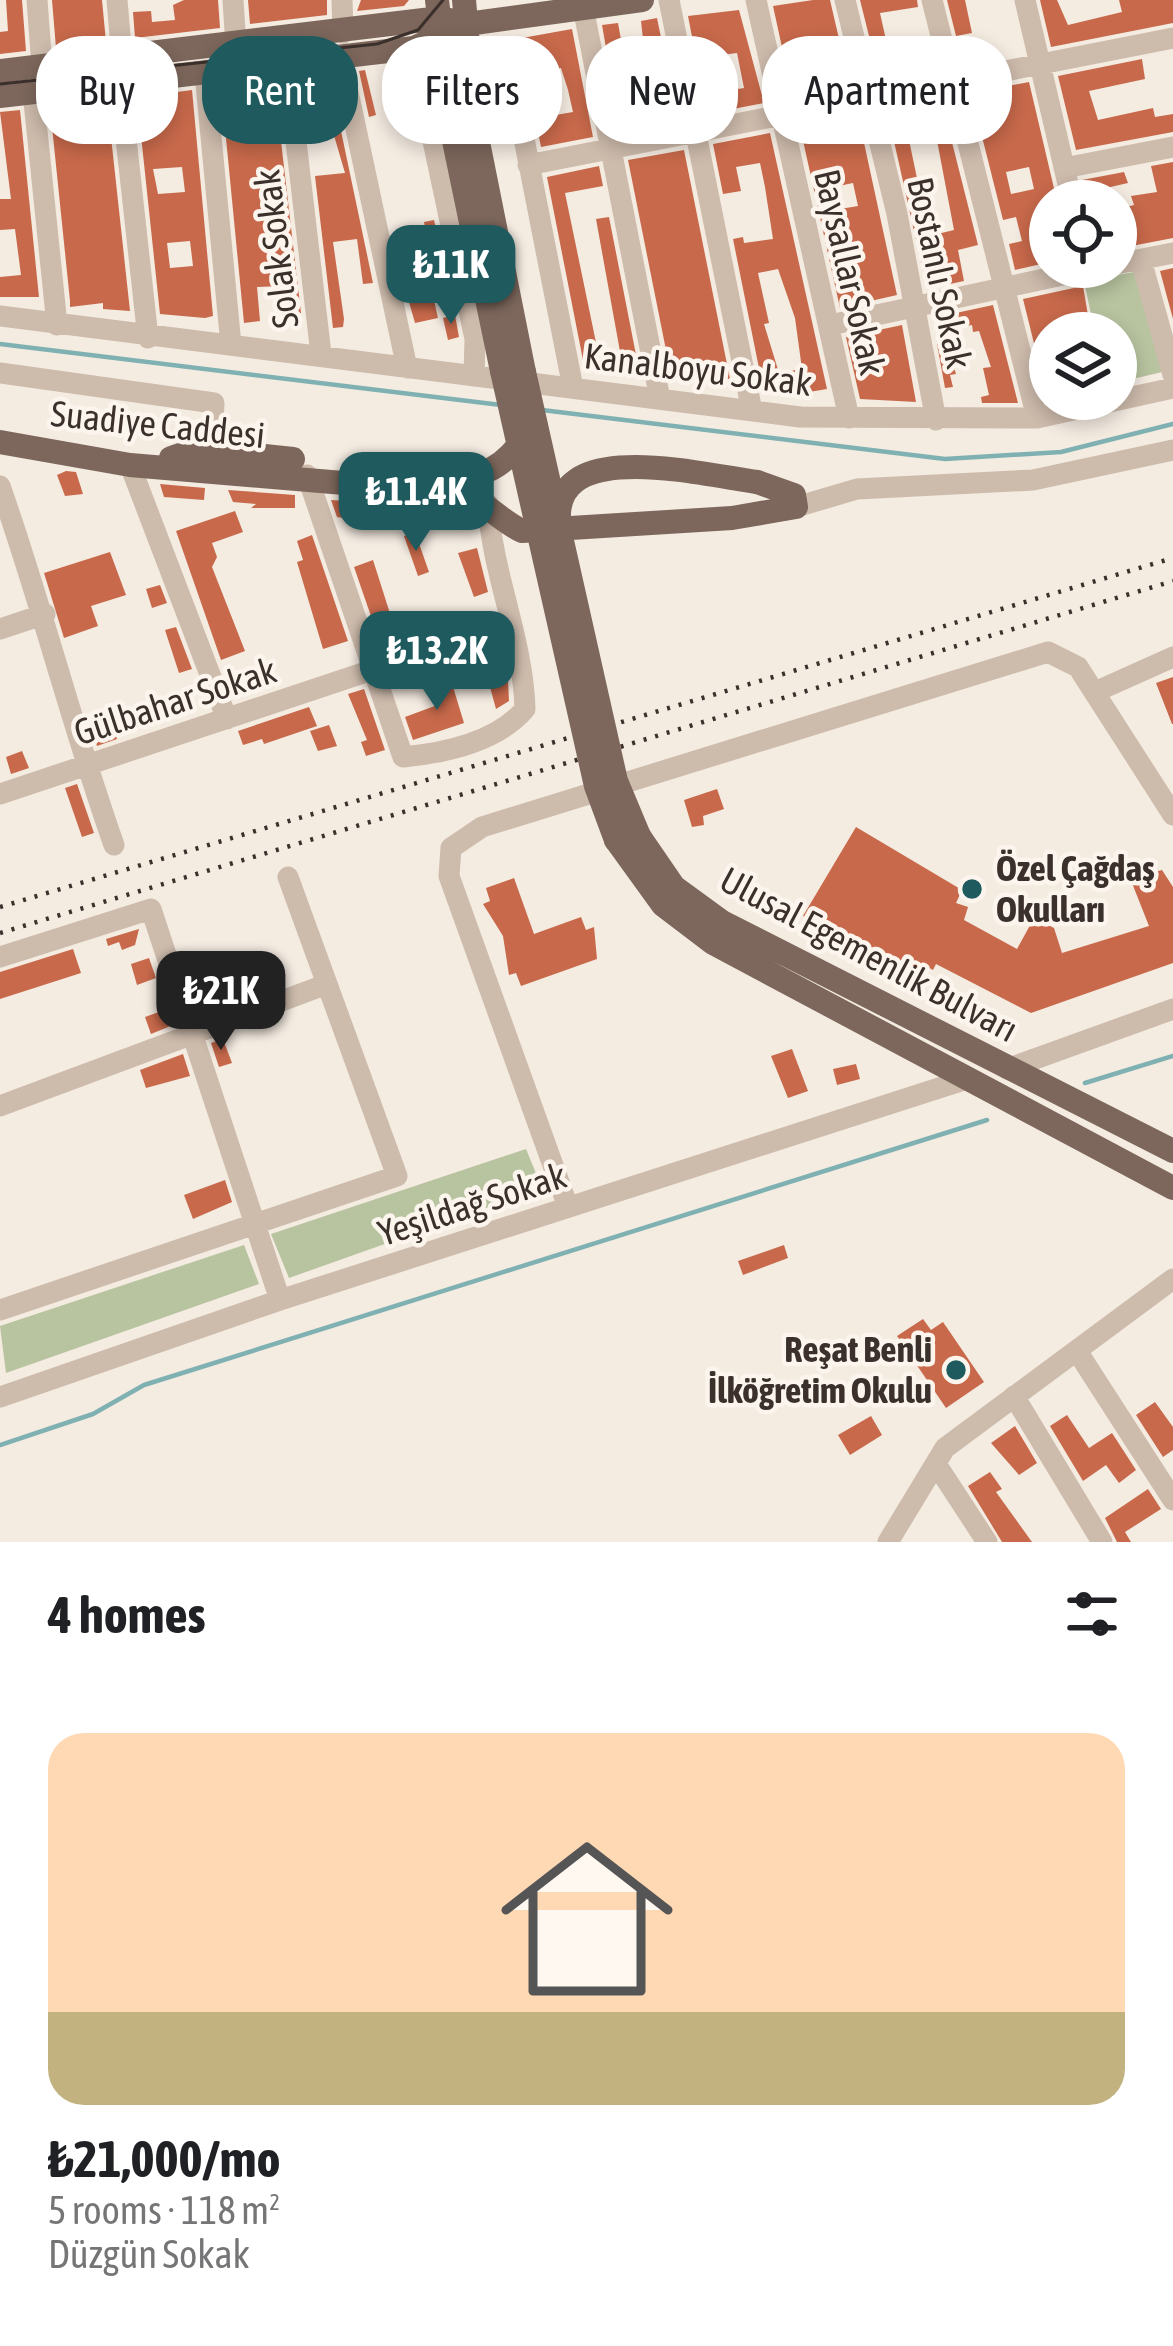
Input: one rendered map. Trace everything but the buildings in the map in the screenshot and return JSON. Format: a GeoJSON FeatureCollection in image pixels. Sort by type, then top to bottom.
{"type":"FeatureCollection","features":[{"type":"Feature","properties":{"kind":"main road"},"geometry":{"type":"LineString","coordinates":[[358,41],[465,12],[642,0]]}},
{"type":"Feature","properties":{"kind":"main road"},"geometry":{"type":"LineString","coordinates":[[465,12],[476,132],[513,372],[519,445],[596,786],[627,838]]}},
{"type":"Feature","properties":{"kind":"main road"},"geometry":{"type":"LineString","coordinates":[[0,71],[36,68]]}},
{"type":"Feature","properties":{"kind":"main road"},"geometry":{"type":"LineString","coordinates":[[0,96],[36,91]]}},
{"type":"Feature","properties":{"kind":"main road"},"geometry":{"type":"LineString","coordinates":[[448,144],[473,250],[513,372]]}},
{"type":"Feature","properties":{"kind":"main road","name":"Ulusal Egemenlik Bulvarı"},"geometry":{"type":"LineString","coordinates":[[513,372],[560,532],[627,838],[663,905],[713,943],[1173,1187]]}},
{"type":"Feature","properties":{"kind":"main road","name":"Suadiye Caddesi"},"geometry":{"type":"LineString","coordinates":[[0,442],[130,465],[307,476],[463,493],[488,504],[500,520],[522,531],[732,518],[796,507]]}},
{"type":"Feature","properties":{"kind":"main road"},"geometry":{"type":"LineString","coordinates":[[169,468],[171,458],[182,451],[212,451],[484,476],[501,467],[519,445]]}},
{"type":"Feature","properties":{"kind":"main road"},"geometry":{"type":"LineString","coordinates":[[560,532],[559,502],[587,471],[615,465],[785,488],[794,495],[796,507]]}},
{"type":"Feature","properties":{"kind":"main road","name":"Ulusal Egemenlik Bulvarı"},"geometry":{"type":"LineString","coordinates":[[627,838],[674,887],[722,922],[1173,1151]]}},
{"type":"Feature","properties":{"kind":"street"},"geometry":{"type":"LineString","coordinates":[[37,0],[40,36]]}},
{"type":"Feature","properties":{"kind":"street"},"geometry":{"type":"LineString","coordinates":[[117,0],[119,36]]}},
{"type":"Feature","properties":{"kind":"street"},"geometry":{"type":"LineString","coordinates":[[233,0],[235,36]]}},
{"type":"Feature","properties":{"kind":"street"},"geometry":{"type":"LineString","coordinates":[[342,0],[342,36]]}},
{"type":"Feature","properties":{"kind":"street"},"geometry":{"type":"LineString","coordinates":[[669,0],[676,36]]}},
{"type":"Feature","properties":{"kind":"street","name":"Baysallar Sokak"},"geometry":{"type":"LineString","coordinates":[[756,0],[763,36]]}},
{"type":"Feature","properties":{"kind":"street","name":"Bostanlı Sokak"},"geometry":{"type":"LineString","coordinates":[[845,0],[853,36]]}},
{"type":"Feature","properties":{"kind":"street"},"geometry":{"type":"LineString","coordinates":[[932,0],[941,36]]}},
{"type":"Feature","properties":{"kind":"street"},"geometry":{"type":"LineString","coordinates":[[1025,0],[1067,180]]}},
{"type":"Feature","properties":{"kind":"street"},"geometry":{"type":"LineString","coordinates":[[583,7],[660,399]]}},
{"type":"Feature","properties":{"kind":"street"},"geometry":{"type":"LineString","coordinates":[[1012,68],[1173,38]]}},
{"type":"Feature","properties":{"kind":"street"},"geometry":{"type":"LineString","coordinates":[[33,92],[57,325]]}},
{"type":"Feature","properties":{"kind":"street"},"geometry":{"type":"LineString","coordinates":[[358,125],[407,368]]}},
{"type":"Feature","properties":{"kind":"street"},"geometry":{"type":"LineString","coordinates":[[128,144],[148,338]]}},
{"type":"Feature","properties":{"kind":"street"},"geometry":{"type":"LineString","coordinates":[[211,144],[230,344]]}},
{"type":"Feature","properties":{"kind":"street","name":"Solak Sokak"},"geometry":{"type":"LineString","coordinates":[[297,144],[322,354]]}},
{"type":"Feature","properties":{"kind":"street"},"geometry":{"type":"LineString","coordinates":[[444,144],[475,340],[475,376]]}},
{"type":"Feature","properties":{"kind":"street"},"geometry":{"type":"LineString","coordinates":[[524,144],[573,388]]}},
{"type":"Feature","properties":{"kind":"street"},"geometry":{"type":"LineString","coordinates":[[528,165],[648,144]]}},
{"type":"Feature","properties":{"kind":"street"},"geometry":{"type":"LineString","coordinates":[[698,144],[752,411]]}},
{"type":"Feature","properties":{"kind":"street","name":"Baysallar Sokak"},"geometry":{"type":"LineString","coordinates":[[786,144],[849,418]]}},
{"type":"Feature","properties":{"kind":"street","name":"Bostanlı Sokak"},"geometry":{"type":"LineString","coordinates":[[877,144],[936,420]]}},
{"type":"Feature","properties":{"kind":"street"},"geometry":{"type":"LineString","coordinates":[[969,144],[1029,386]]}},
{"type":"Feature","properties":{"kind":"street"},"geometry":{"type":"LineString","coordinates":[[1064,168],[1173,147]]}},
{"type":"Feature","properties":{"kind":"street"},"geometry":{"type":"LineString","coordinates":[[1137,261],[1173,253]]}},
{"type":"Feature","properties":{"kind":"street"},"geometry":{"type":"LineString","coordinates":[[1141,260],[1173,375]]}},
{"type":"Feature","properties":{"kind":"street"},"geometry":{"type":"LineString","coordinates":[[830,325],[1029,279]]}},
{"type":"Feature","properties":{"kind":"street","name":"Kanalboyu Sokak"},"geometry":{"type":"LineString","coordinates":[[0,316],[752,411],[849,418],[1029,418]]}},
{"type":"Feature","properties":{"kind":"street"},"geometry":{"type":"LineString","coordinates":[[0,373],[214,403],[212,451]]}},
{"type":"Feature","properties":{"kind":"street","name":"Kanalboyu Sokak"},"geometry":{"type":"LineString","coordinates":[[1137,396],[1173,388]]}},
{"type":"Feature","properties":{"kind":"street"},"geometry":{"type":"LineString","coordinates":[[796,507],[857,489],[1033,480],[1173,450]]}},
{"type":"Feature","properties":{"kind":"street"},"geometry":{"type":"LineString","coordinates":[[130,465],[227,719]]}},
{"type":"Feature","properties":{"kind":"street"},"geometry":{"type":"LineString","coordinates":[[307,476],[403,757],[444,753],[514,722],[525,709],[524,665],[490,545],[488,504]]}},
{"type":"Feature","properties":{"kind":"street"},"geometry":{"type":"LineString","coordinates":[[0,487],[45,614],[86,766],[114,845]]}},
{"type":"Feature","properties":{"kind":"street"},"geometry":{"type":"LineString","coordinates":[[0,629],[45,614]]}},
{"type":"Feature","properties":{"kind":"street"},"geometry":{"type":"LineString","coordinates":[[568,1208],[449,875],[452,848],[482,827],[1048,652],[1078,667],[1163,779],[1173,815]]}},
{"type":"Feature","properties":{"kind":"street"},"geometry":{"type":"LineString","coordinates":[[1095,692],[1173,657]]}},
{"type":"Feature","properties":{"kind":"street","name":"Gülbahar Sokak"},"geometry":{"type":"LineString","coordinates":[[0,794],[372,670]]}},
{"type":"Feature","properties":{"kind":"street"},"geometry":{"type":"LineString","coordinates":[[0,1310],[255,1228],[397,1176],[288,877]]}},
{"type":"Feature","properties":{"kind":"street"},"geometry":{"type":"LineString","coordinates":[[0,957],[152,910],[280,1300]]}},
{"type":"Feature","properties":{"kind":"street"},"geometry":{"type":"LineString","coordinates":[[0,1106],[327,984]]}},
{"type":"Feature","properties":{"kind":"street"},"geometry":{"type":"LineString","coordinates":[[1007,1069],[1173,1009]]}},
{"type":"Feature","properties":{"kind":"street","name":"Yeşildağ Sokak"},"geometry":{"type":"LineString","coordinates":[[0,1397],[280,1300],[968,1079]]}},
{"type":"Feature","properties":{"kind":"street"},"geometry":{"type":"LineString","coordinates":[[888,1542],[938,1467],[945,1448],[1171,1286]]}},
{"type":"Feature","properties":{"kind":"street"},"geometry":{"type":"LineString","coordinates":[[1077,1351],[1173,1500]]}},
{"type":"Feature","properties":{"kind":"street"},"geometry":{"type":"LineString","coordinates":[[1014,1396],[1102,1542]]}},
{"type":"Feature","properties":{"kind":"street"},"geometry":{"type":"LineString","coordinates":[[938,1467],[987,1542]]}},
{"type":"Feature","properties":{"kind":"green space"},"geometry":{"type":"Polygon","coordinates":[[[1137,283],[1162,372],[1137,378],[1137,312],[1091,312],[1085,288],[1137,288],[1137,283]]]}},
{"type":"Feature","properties":{"kind":"green space"},"geometry":{"type":"Polygon","coordinates":[[[526,1149],[542,1188],[289,1278],[271,1234],[526,1149]]]}},
{"type":"Feature","properties":{"kind":"green space"},"geometry":{"type":"Polygon","coordinates":[[[244,1245],[259,1284],[6,1373],[0,1326],[244,1245]]]}},
{"type":"Feature","properties":{"kind":"waterway"},"geometry":{"type":"LineString","coordinates":[[0,344],[501,405]]}},
{"type":"Feature","properties":{"kind":"waterway"},"geometry":{"type":"LineString","coordinates":[[542,410],[945,459],[1061,452],[1173,424]]}},
{"type":"Feature","properties":{"kind":"waterway"},"geometry":{"type":"LineString","coordinates":[[1085,1083],[1173,1056]]}},
{"type":"Feature","properties":{"kind":"waterway"},"geometry":{"type":"LineString","coordinates":[[0,1445],[93,1414],[144,1385],[987,1120]]}},
{"type":"Feature","properties":{"kind":"tram line"},"geometry":{"type":"LineString","coordinates":[[0,84],[377,44],[418,30],[443,0]]}},
{"type":"Feature","properties":{"kind":"railway"},"geometry":{"type":"LineString","coordinates":[[0,907],[1173,558]]}},
{"type":"Feature","properties":{"kind":"railway"},"geometry":{"type":"LineString","coordinates":[[0,933],[1173,581]]}},
{"type":"Feature","properties":{"kind":"place","name":"Özel Çağdaş Okulları"},"geometry":{"type":"Point","coordinates":[972,889]}},
{"type":"Feature","properties":{"kind":"place","name":"Reşat Benli İlköğretim Okulu"},"geometry":{"type":"Point","coordinates":[956,1370]}}]}
